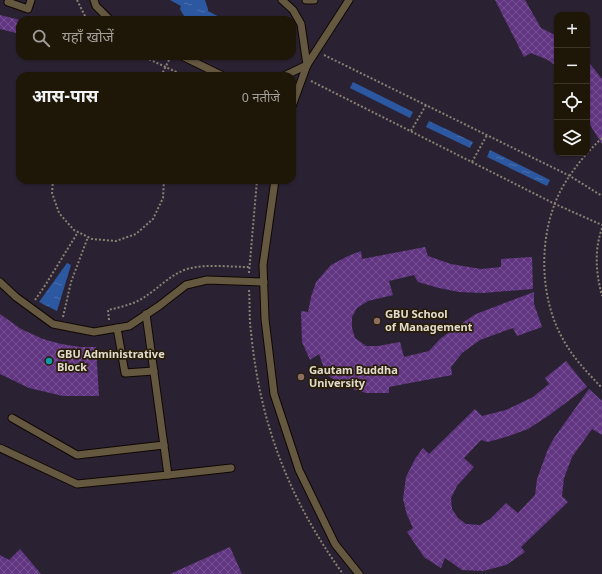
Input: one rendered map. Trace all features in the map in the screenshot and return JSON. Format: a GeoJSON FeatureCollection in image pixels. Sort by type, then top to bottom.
{"type":"FeatureCollection","features":[{"type":"Feature","properties":{"kind":"lane"},"geometry":{"type":"LineString","coordinates":[[8,2],[28,9],[31,0]]}},
{"type":"Feature","properties":{"kind":"lane"},"geometry":{"type":"LineString","coordinates":[[94,0],[96,6],[106,16]]}},
{"type":"Feature","properties":{"kind":"lane"},"geometry":{"type":"LineString","coordinates":[[282,0],[293,10],[300,24],[307,65]]}},
{"type":"Feature","properties":{"kind":"lane"},"geometry":{"type":"LineString","coordinates":[[306,0],[314,0]]}},
{"type":"Feature","properties":{"kind":"lane"},"geometry":{"type":"LineString","coordinates":[[296,95],[307,65],[349,0]]}},
{"type":"Feature","properties":{"kind":"lane"},"geometry":{"type":"LineString","coordinates":[[190,60],[215,72]]}},
{"type":"Feature","properties":{"kind":"lane"},"geometry":{"type":"LineString","coordinates":[[292,72],[307,65]]}},
{"type":"Feature","properties":{"kind":"lane"},"geometry":{"type":"LineString","coordinates":[[274,184],[262,265],[265,319],[274,394],[299,470],[335,544],[359,574]]}},
{"type":"Feature","properties":{"kind":"lane"},"geometry":{"type":"LineString","coordinates":[[0,282],[53,324],[94,332],[129,326],[186,285],[207,280],[264,282]]}},
{"type":"Feature","properties":{"kind":"lane"},"geometry":{"type":"LineString","coordinates":[[146,314],[168,475]]}},
{"type":"Feature","properties":{"kind":"lane"},"geometry":{"type":"LineString","coordinates":[[117,328],[125,373],[154,371]]}},
{"type":"Feature","properties":{"kind":"lane"},"geometry":{"type":"LineString","coordinates":[[12,418],[77,455],[164,445]]}},
{"type":"Feature","properties":{"kind":"lane"},"geometry":{"type":"LineString","coordinates":[[0,448],[77,484],[231,468]]}},
{"type":"Feature","properties":{"kind":"path"},"geometry":{"type":"LineString","coordinates":[[77,0],[86,16]]}},
{"type":"Feature","properties":{"kind":"path"},"geometry":{"type":"LineString","coordinates":[[316,50],[570,176],[602,196]]}},
{"type":"Feature","properties":{"kind":"path"},"geometry":{"type":"LineString","coordinates":[[150,60],[176,72]]}},
{"type":"Feature","properties":{"kind":"path"},"geometry":{"type":"LineString","coordinates":[[164,72],[169,60]]}},
{"type":"Feature","properties":{"kind":"path"},"geometry":{"type":"LineString","coordinates":[[303,76],[556,204],[602,225]]}},
{"type":"Feature","properties":{"kind":"path"},"geometry":{"type":"LineString","coordinates":[[411,131],[426,105]]}},
{"type":"Feature","properties":{"kind":"path"},"geometry":{"type":"LineString","coordinates":[[472,162],[487,135]]}},
{"type":"Feature","properties":{"kind":"path"},"geometry":{"type":"LineString","coordinates":[[602,138],[579,161],[562,188],[551,214],[544,252],[545,281],[551,309],[563,339],[578,362],[602,388]]}},
{"type":"Feature","properties":{"kind":"path"},"geometry":{"type":"LineString","coordinates":[[52,184],[52,193],[59,214],[74,230],[92,239],[116,241],[136,234],[153,219],[163,198],[164,184]]}},
{"type":"Feature","properties":{"kind":"path"},"geometry":{"type":"LineString","coordinates":[[602,228],[599,237],[597,256],[598,279],[602,296]]}},
{"type":"Feature","properties":{"kind":"path"},"geometry":{"type":"LineString","coordinates":[[30,307],[78,232]]}},
{"type":"Feature","properties":{"kind":"path"},"geometry":{"type":"LineString","coordinates":[[60,326],[71,282],[88,237]]}},
{"type":"Feature","properties":{"kind":"shaded area","name":"Gautam Buddha University"},"geometry":{"type":"Polygon","coordinates":[[[0,0],[602,0],[602,574],[0,574],[0,0]]]}},
{"type":"Feature","properties":{"kind":"water"},"geometry":{"type":"Polygon","coordinates":[[[170,0],[205,0],[208,11],[217,16],[184,16],[180,9],[181,6],[170,0]]]}},
{"type":"Feature","properties":{"kind":"water"},"geometry":{"type":"Polygon","coordinates":[[[353,82],[413,112],[410,118],[350,88],[353,82]]]}},
{"type":"Feature","properties":{"kind":"water"},"geometry":{"type":"Polygon","coordinates":[[[429,121],[473,142],[470,148],[426,127],[429,121]]]}},
{"type":"Feature","properties":{"kind":"water"},"geometry":{"type":"Polygon","coordinates":[[[490,150],[550,180],[547,186],[487,157],[490,150]]]}},
{"type":"Feature","properties":{"kind":"water"},"geometry":{"type":"Polygon","coordinates":[[[67,263],[71,265],[57,311],[39,302],[67,263]]]}},
{"type":"Feature","properties":{"kind":"building"},"geometry":{"type":"Polygon","coordinates":[[[495,0],[525,0],[541,28],[554,34],[554,65],[548,60],[531,53],[524,57],[495,0]]]}},
{"type":"Feature","properties":{"kind":"building"},"geometry":{"type":"Polygon","coordinates":[[[0,15],[16,19],[16,33],[0,29],[0,15]]]}},
{"type":"Feature","properties":{"kind":"building"},"geometry":{"type":"Polygon","coordinates":[[[590,64],[602,79],[602,144],[590,125],[590,64]]]}},
{"type":"Feature","properties":{"kind":"building"},"geometry":{"type":"Polygon","coordinates":[[[425,247],[428,256],[451,264],[481,269],[501,267],[501,259],[532,257],[533,289],[483,293],[459,292],[418,282],[414,275],[389,281],[393,295],[368,301],[357,308],[352,317],[352,328],[355,338],[366,346],[378,346],[400,342],[404,357],[429,351],[440,339],[476,314],[534,292],[534,304],[542,327],[517,336],[513,328],[480,340],[462,353],[451,367],[452,375],[389,387],[389,393],[366,393],[343,386],[326,374],[319,354],[310,360],[302,342],[301,311],[308,312],[316,282],[331,265],[361,251],[362,259],[425,247]]]}},
{"type":"Feature","properties":{"kind":"building","name":"GBU Administrative Block"},"geometry":{"type":"Polygon","coordinates":[[[0,314],[21,329],[43,339],[80,347],[96,347],[99,396],[63,396],[29,388],[0,374],[0,314]]]}},
{"type":"Feature","properties":{"kind":"building"},"geometry":{"type":"Polygon","coordinates":[[[566,361],[587,387],[528,429],[488,442],[481,440],[464,458],[474,467],[457,486],[451,498],[452,509],[458,518],[466,524],[480,525],[490,519],[506,503],[518,513],[535,495],[537,479],[548,449],[554,438],[589,389],[602,401],[602,435],[592,429],[572,457],[564,478],[562,496],[568,502],[521,547],[525,552],[506,565],[483,571],[462,570],[445,558],[441,568],[424,557],[407,532],[413,528],[407,515],[403,499],[406,477],[415,459],[423,448],[429,454],[475,409],[482,416],[506,410],[533,397],[549,384],[545,378],[566,361]]]}},
{"type":"Feature","properties":{"kind":"building"},"geometry":{"type":"Polygon","coordinates":[[[230,547],[242,574],[170,574],[230,547]]]}},
{"type":"Feature","properties":{"kind":"building"},"geometry":{"type":"Polygon","coordinates":[[[20,549],[41,574],[0,574],[0,555],[9,560],[20,549]]]}},
{"type":"Feature","properties":{"kind":"place","name":"GBU School of Management"},"geometry":{"type":"Point","coordinates":[377,321]}},
{"type":"Feature","properties":{"kind":"place","name":"GBU Administrative Block"},"geometry":{"type":"Point","coordinates":[49,361]}},
{"type":"Feature","properties":{"kind":"place","name":"Gautam Buddha University"},"geometry":{"type":"Point","coordinates":[301,377]}}]}
